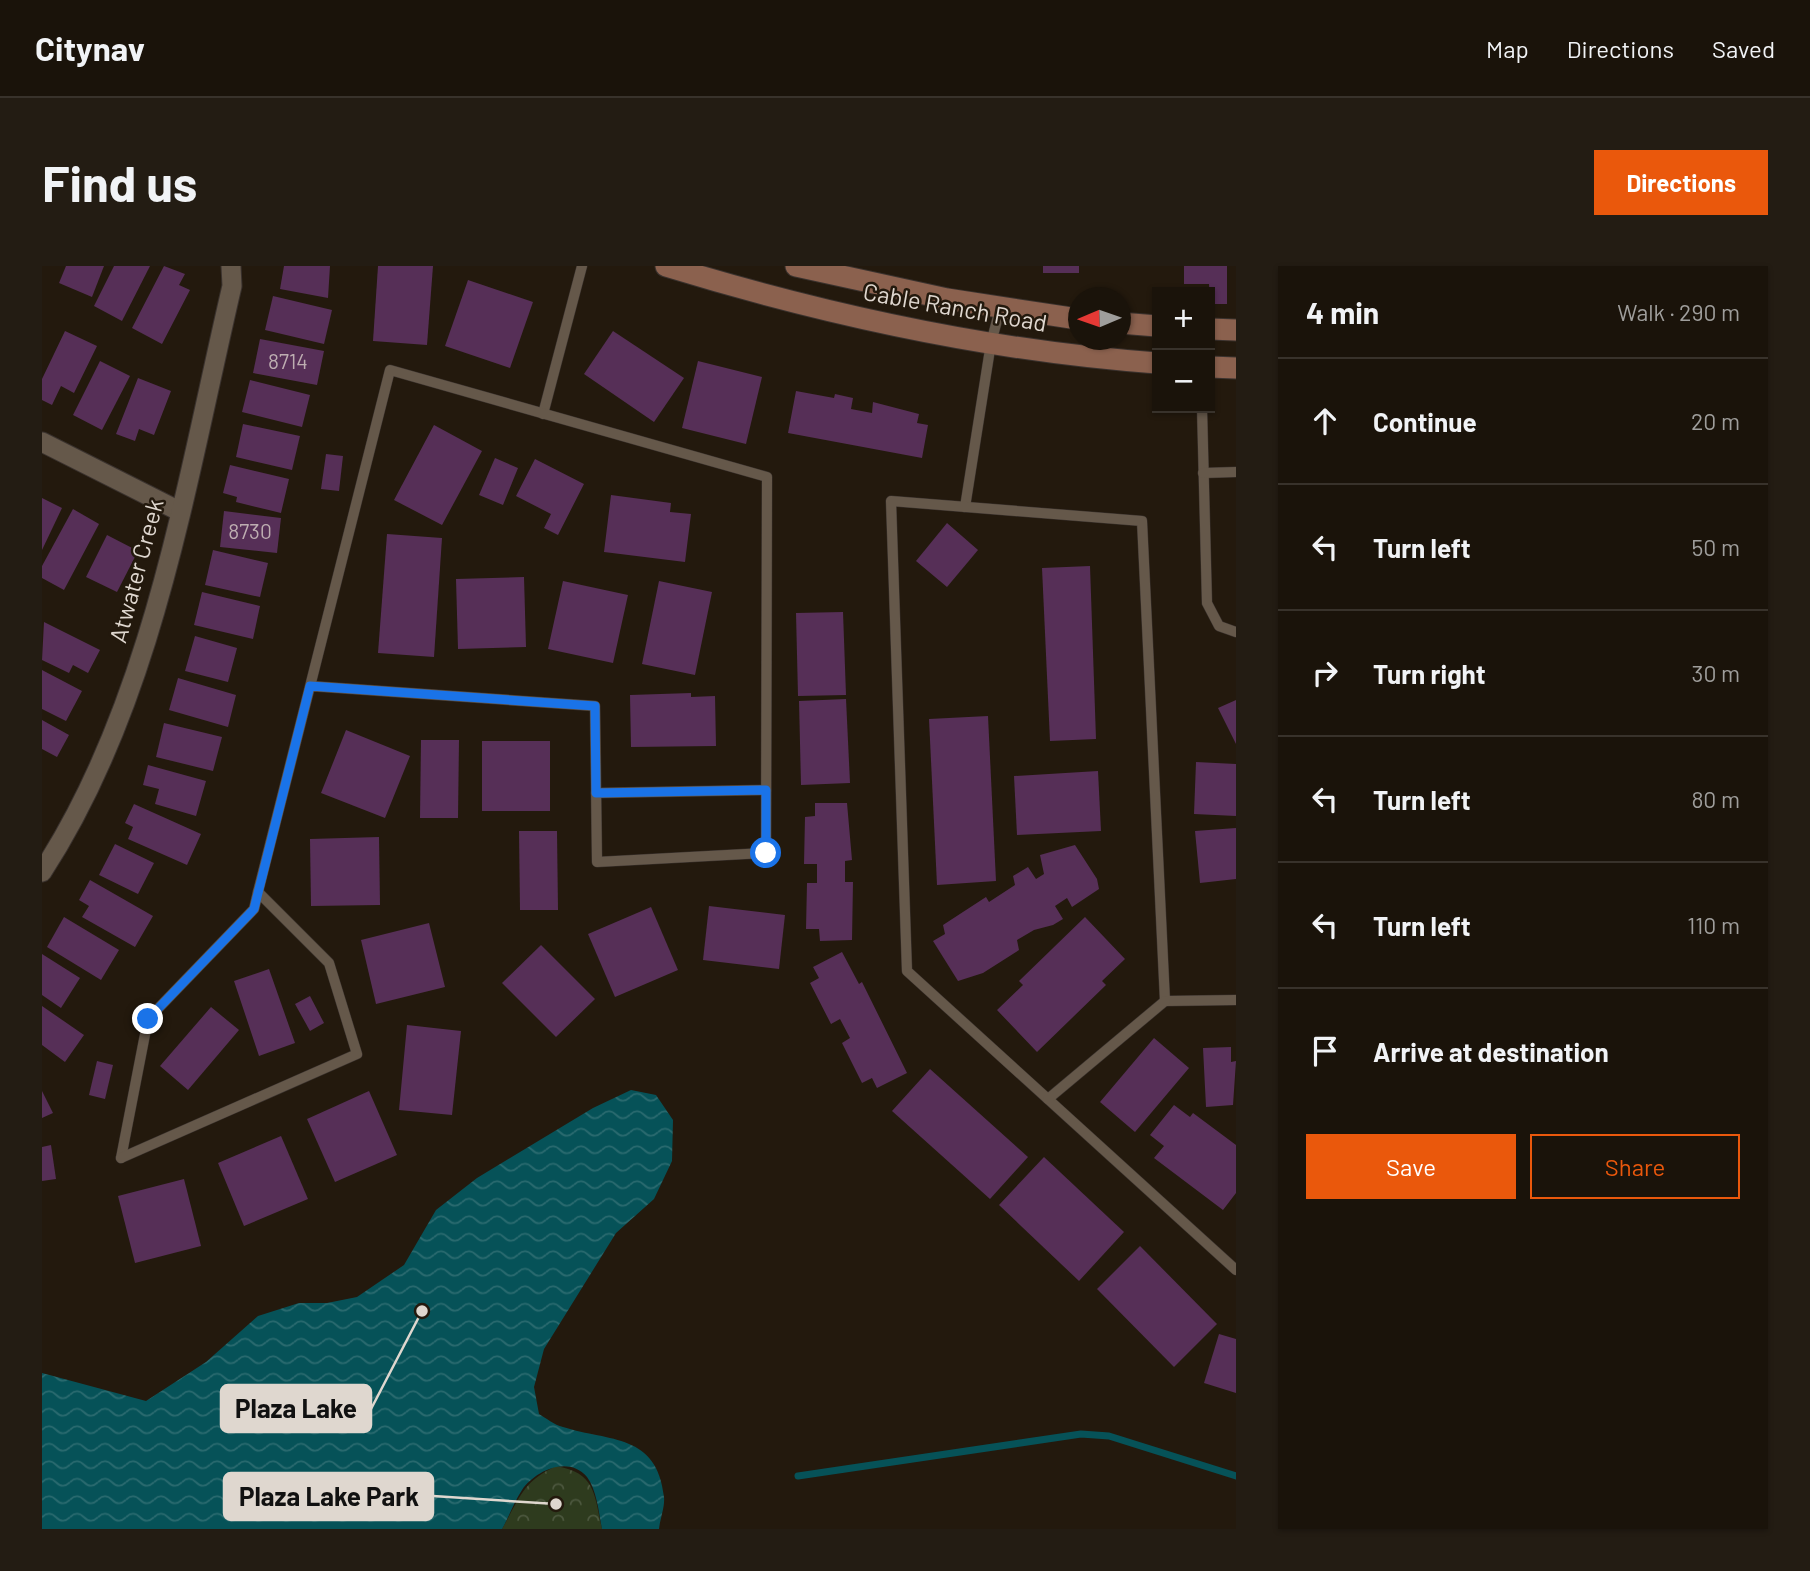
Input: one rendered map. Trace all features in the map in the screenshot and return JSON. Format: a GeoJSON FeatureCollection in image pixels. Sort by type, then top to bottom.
{"type":"FeatureCollection","features":[{"type":"Feature","properties":{"kind":"street","name":"Atwater Creek"},"geometry":{"type":"LineString","coordinates":[[42,872],[80,808],[118,724],[153,614],[232,286],[231,266]]}},
{"type":"Feature","properties":{"kind":"street","name":"Cable Ranch Road"},"geometry":{"type":"LineString","coordinates":[[666,266],[838,314],[991,343],[1152,362]]}},
{"type":"Feature","properties":{"kind":"street","name":"Cable Ranch Road"},"geometry":{"type":"LineString","coordinates":[[796,266],[1000,309],[1068,318]]}},
{"type":"Feature","properties":{"kind":"street"},"geometry":{"type":"LineString","coordinates":[[1131,324],[1152,326]]}},
{"type":"Feature","properties":{"kind":"street"},"geometry":{"type":"LineString","coordinates":[[1215,329],[1236,330]]}},
{"type":"Feature","properties":{"kind":"street"},"geometry":{"type":"LineString","coordinates":[[1215,367],[1236,368]]}},
{"type":"Feature","properties":{"kind":"street"},"geometry":{"type":"LineString","coordinates":[[42,442],[179,511]]}},
{"type":"Feature","properties":{"kind":"lane"},"geometry":{"type":"LineString","coordinates":[[543,414],[582,266]]}},
{"type":"Feature","properties":{"kind":"lane"},"geometry":{"type":"LineString","coordinates":[[965,507],[991,343],[1000,309]]}},
{"type":"Feature","properties":{"kind":"lane"},"geometry":{"type":"LineString","coordinates":[[258,892],[330,963],[357,1054],[121,1158],[148,1019],[254,909],[258,892],[310,686],[390,370],[767,477],[766,853],[597,862],[595,706],[310,686]]}},
{"type":"Feature","properties":{"kind":"lane"},"geometry":{"type":"LineString","coordinates":[[1202,413],[1207,603],[1219,626],[1236,632]]}},
{"type":"Feature","properties":{"kind":"lane"},"geometry":{"type":"LineString","coordinates":[[1203,473],[1236,472]]}},
{"type":"Feature","properties":{"kind":"lane"},"geometry":{"type":"LineString","coordinates":[[1165,1001],[1142,521],[891,501],[907,971],[1236,1270]]}},
{"type":"Feature","properties":{"kind":"lane"},"geometry":{"type":"LineString","coordinates":[[596,793],[766,790]]}},
{"type":"Feature","properties":{"kind":"lane"},"geometry":{"type":"LineString","coordinates":[[1048,1099],[1165,1001],[1236,1000]]}},
{"type":"Feature","properties":{"kind":"green space"},"geometry":{"type":"Polygon","coordinates":[[[556,1466],[569,1469],[586,1480],[594,1496],[602,1529],[502,1529],[529,1485],[556,1466]]]}},
{"type":"Feature","properties":{"kind":"water"},"geometry":{"type":"Polygon","coordinates":[[[631,1090],[656,1095],[673,1120],[672,1161],[654,1199],[616,1233],[544,1349],[534,1387],[539,1414],[556,1425],[628,1444],[652,1461],[660,1476],[664,1497],[659,1529],[602,1529],[595,1495],[587,1477],[579,1470],[562,1466],[543,1472],[528,1483],[502,1529],[42,1529],[42,1373],[146,1401],[206,1362],[258,1316],[299,1303],[327,1303],[357,1297],[404,1265],[436,1210],[477,1178],[593,1108],[631,1090]]]}},
{"type":"Feature","properties":{"kind":"building"},"geometry":{"type":"Polygon","coordinates":[[[66,266],[104,266],[92,297],[59,283],[66,266]]]}},
{"type":"Feature","properties":{"kind":"building"},"geometry":{"type":"Polygon","coordinates":[[[114,266],[150,266],[122,321],[94,306],[114,266]]]}},
{"type":"Feature","properties":{"kind":"building"},"geometry":{"type":"Polygon","coordinates":[[[164,266],[185,274],[179,285],[190,290],[162,344],[132,328],[164,266]]]}},
{"type":"Feature","properties":{"kind":"building"},"geometry":{"type":"Polygon","coordinates":[[[284,266],[330,266],[328,298],[280,289],[284,266]]]}},
{"type":"Feature","properties":{"kind":"building"},"geometry":{"type":"Polygon","coordinates":[[[378,266],[433,266],[427,345],[373,341],[378,266]]]}},
{"type":"Feature","properties":{"kind":"building"},"geometry":{"type":"Polygon","coordinates":[[[1043,266],[1079,266],[1079,273],[1043,273],[1043,266]]]}},
{"type":"Feature","properties":{"kind":"building"},"geometry":{"type":"Polygon","coordinates":[[[1184,266],[1227,266],[1227,304],[1215,304],[1215,287],[1209,287],[1209,284],[1184,284],[1184,266]]]}},
{"type":"Feature","properties":{"kind":"building"},"geometry":{"type":"Polygon","coordinates":[[[468,280],[533,302],[510,368],[445,346],[468,280]]]}},
{"type":"Feature","properties":{"kind":"building"},"geometry":{"type":"Polygon","coordinates":[[[273,296],[332,310],[324,344],[265,330],[273,296]]]}},
{"type":"Feature","properties":{"kind":"building"},"geometry":{"type":"Polygon","coordinates":[[[65,331],[97,346],[74,393],[61,386],[52,405],[42,400],[42,379],[65,331]]]}},
{"type":"Feature","properties":{"kind":"building"},"geometry":{"type":"Polygon","coordinates":[[[613,331],[684,378],[654,422],[584,374],[613,331]]]}},
{"type":"Feature","properties":{"kind":"building"},"geometry":{"type":"Polygon","coordinates":[[[260,339],[324,351],[317,385],[253,373],[260,339]]]}},
{"type":"Feature","properties":{"kind":"building"},"geometry":{"type":"Polygon","coordinates":[[[100,361],[130,376],[102,430],[73,415],[100,361]]]}},
{"type":"Feature","properties":{"kind":"building"},"geometry":{"type":"Polygon","coordinates":[[[698,361],[762,377],[746,444],[682,428],[698,361]]]}},
{"type":"Feature","properties":{"kind":"building"},"geometry":{"type":"Polygon","coordinates":[[[138,378],[171,391],[154,435],[139,429],[135,441],[116,434],[138,378]]]}},
{"type":"Feature","properties":{"kind":"building"},"geometry":{"type":"Polygon","coordinates":[[[250,380],[310,395],[302,427],[242,412],[250,380]]]}},
{"type":"Feature","properties":{"kind":"building"},"geometry":{"type":"Polygon","coordinates":[[[796,391],[834,398],[835,394],[853,398],[851,409],[872,413],[873,402],[919,414],[917,423],[928,425],[922,458],[788,433],[796,391]]]}},
{"type":"Feature","properties":{"kind":"building"},"geometry":{"type":"Polygon","coordinates":[[[243,424],[300,436],[292,470],[236,457],[243,424]]]}},
{"type":"Feature","properties":{"kind":"building"},"geometry":{"type":"Polygon","coordinates":[[[434,425],[482,451],[442,525],[394,500],[434,425]]]}},
{"type":"Feature","properties":{"kind":"building"},"geometry":{"type":"Polygon","coordinates":[[[326,454],[343,456],[339,491],[321,489],[326,454]]]}},
{"type":"Feature","properties":{"kind":"building"},"geometry":{"type":"Polygon","coordinates":[[[495,458],[518,468],[503,505],[479,495],[495,458]]]}},
{"type":"Feature","properties":{"kind":"building"},"geometry":{"type":"Polygon","coordinates":[[[535,459],[584,484],[558,535],[544,528],[551,514],[516,496],[535,459]]]}},
{"type":"Feature","properties":{"kind":"building"},"geometry":{"type":"Polygon","coordinates":[[[230,465],[289,479],[281,513],[236,502],[237,497],[223,493],[230,465]]]}},
{"type":"Feature","properties":{"kind":"building"},"geometry":{"type":"Polygon","coordinates":[[[611,495],[671,503],[670,512],[691,514],[685,562],[604,552],[611,495]]]}},
{"type":"Feature","properties":{"kind":"building"},"geometry":{"type":"Polygon","coordinates":[[[42,498],[62,508],[42,550],[42,498]]]}},
{"type":"Feature","properties":{"kind":"building"},"geometry":{"type":"Polygon","coordinates":[[[73,509],[99,524],[64,590],[42,578],[42,566],[73,509]]]}},
{"type":"Feature","properties":{"kind":"building"},"geometry":{"type":"Polygon","coordinates":[[[224,511],[281,518],[277,553],[220,547],[224,511]]]}},
{"type":"Feature","properties":{"kind":"building"},"geometry":{"type":"Polygon","coordinates":[[[947,523],[978,550],[947,587],[916,561],[947,523]]]}},
{"type":"Feature","properties":{"kind":"building"},"geometry":{"type":"Polygon","coordinates":[[[387,534],[442,538],[434,657],[378,653],[387,534]]]}},
{"type":"Feature","properties":{"kind":"building"},"geometry":{"type":"Polygon","coordinates":[[[107,535],[138,551],[117,592],[86,577],[107,535]]]}},
{"type":"Feature","properties":{"kind":"building"},"geometry":{"type":"Polygon","coordinates":[[[213,550],[268,563],[260,597],[205,585],[213,550]]]}},
{"type":"Feature","properties":{"kind":"building"},"geometry":{"type":"Polygon","coordinates":[[[1090,566],[1096,739],[1050,741],[1042,568],[1090,566]]]}},
{"type":"Feature","properties":{"kind":"building"},"geometry":{"type":"Polygon","coordinates":[[[524,577],[526,647],[458,649],[456,579],[524,577]]]}},
{"type":"Feature","properties":{"kind":"building"},"geometry":{"type":"Polygon","coordinates":[[[563,581],[628,595],[613,663],[548,649],[563,581]]]}},
{"type":"Feature","properties":{"kind":"building"},"geometry":{"type":"Polygon","coordinates":[[[659,581],[712,592],[695,675],[642,664],[659,581]]]}},
{"type":"Feature","properties":{"kind":"building"},"geometry":{"type":"Polygon","coordinates":[[[202,592],[260,606],[253,639],[194,625],[202,592]]]}},
{"type":"Feature","properties":{"kind":"building"},"geometry":{"type":"Polygon","coordinates":[[[843,612],[846,695],[798,696],[796,613],[843,612]]]}},
{"type":"Feature","properties":{"kind":"building"},"geometry":{"type":"Polygon","coordinates":[[[44,622],[100,650],[88,673],[73,665],[69,673],[42,660],[44,622]]]}},
{"type":"Feature","properties":{"kind":"building"},"geometry":{"type":"Polygon","coordinates":[[[195,636],[237,648],[228,682],[185,671],[195,636]]]}},
{"type":"Feature","properties":{"kind":"building"},"geometry":{"type":"Polygon","coordinates":[[[42,670],[82,691],[66,721],[42,709],[42,670]]]}},
{"type":"Feature","properties":{"kind":"building"},"geometry":{"type":"Polygon","coordinates":[[[178,678],[236,695],[228,727],[169,710],[178,678]]]}},
{"type":"Feature","properties":{"kind":"building"},"geometry":{"type":"Polygon","coordinates":[[[691,693],[691,697],[715,696],[716,746],[631,747],[630,695],[691,693]]]}},
{"type":"Feature","properties":{"kind":"building"},"geometry":{"type":"Polygon","coordinates":[[[846,699],[850,783],[801,785],[799,701],[846,699]]]}},
{"type":"Feature","properties":{"kind":"building"},"geometry":{"type":"Polygon","coordinates":[[[1236,700],[1236,744],[1218,708],[1236,700]]]}},
{"type":"Feature","properties":{"kind":"building"},"geometry":{"type":"Polygon","coordinates":[[[988,716],[996,881],[937,885],[929,719],[988,716]]]}},
{"type":"Feature","properties":{"kind":"building"},"geometry":{"type":"Polygon","coordinates":[[[42,720],[69,735],[57,757],[42,749],[42,720]]]}},
{"type":"Feature","properties":{"kind":"building"},"geometry":{"type":"Polygon","coordinates":[[[164,723],[222,737],[213,771],[156,757],[164,723]]]}},
{"type":"Feature","properties":{"kind":"building"},"geometry":{"type":"Polygon","coordinates":[[[346,730],[410,756],[385,818],[321,793],[346,730]]]}},
{"type":"Feature","properties":{"kind":"building"},"geometry":{"type":"Polygon","coordinates":[[[421,740],[459,740],[458,818],[420,818],[421,740]]]}},
{"type":"Feature","properties":{"kind":"building"},"geometry":{"type":"Polygon","coordinates":[[[482,741],[550,741],[550,811],[482,811],[482,741]]]}},
{"type":"Feature","properties":{"kind":"building"},"geometry":{"type":"Polygon","coordinates":[[[1196,762],[1236,764],[1236,816],[1194,814],[1196,762]]]}},
{"type":"Feature","properties":{"kind":"building"},"geometry":{"type":"Polygon","coordinates":[[[148,765],[206,781],[196,816],[155,804],[159,789],[143,785],[148,765]]]}},
{"type":"Feature","properties":{"kind":"building"},"geometry":{"type":"Polygon","coordinates":[[[1098,771],[1101,831],[1017,835],[1014,776],[1098,771]]]}},
{"type":"Feature","properties":{"kind":"building"},"geometry":{"type":"Polygon","coordinates":[[[815,803],[847,803],[852,860],[845,861],[845,882],[853,882],[852,940],[820,941],[819,929],[806,929],[807,883],[817,883],[817,864],[804,864],[805,817],[815,816],[815,803]]]}},
{"type":"Feature","properties":{"kind":"building"},"geometry":{"type":"Polygon","coordinates":[[[134,804],[201,834],[187,865],[128,839],[133,827],[125,823],[134,804]]]}},
{"type":"Feature","properties":{"kind":"building"},"geometry":{"type":"Polygon","coordinates":[[[1236,828],[1236,879],[1200,883],[1195,831],[1236,828]]]}},
{"type":"Feature","properties":{"kind":"building"},"geometry":{"type":"Polygon","coordinates":[[[519,831],[557,831],[558,910],[520,910],[519,831]]]}},
{"type":"Feature","properties":{"kind":"building"},"geometry":{"type":"Polygon","coordinates":[[[379,837],[380,905],[311,906],[310,839],[379,837]]]}},
{"type":"Feature","properties":{"kind":"building"},"geometry":{"type":"Polygon","coordinates":[[[115,844],[154,863],[138,894],[99,875],[115,844]]]}},
{"type":"Feature","properties":{"kind":"building"},"geometry":{"type":"Polygon","coordinates":[[[1075,845],[1097,879],[1099,889],[1072,907],[1067,898],[1055,906],[1063,919],[1017,940],[1019,950],[983,973],[958,981],[933,941],[945,934],[943,925],[986,897],[989,902],[1015,885],[1013,876],[1028,867],[1036,879],[1044,874],[1040,855],[1075,845]]]}},
{"type":"Feature","properties":{"kind":"building"},"geometry":{"type":"Polygon","coordinates":[[[90,880],[153,916],[135,947],[82,917],[89,906],[79,900],[90,880]]]}},
{"type":"Feature","properties":{"kind":"building"},"geometry":{"type":"Polygon","coordinates":[[[709,906],[785,915],[779,969],[703,960],[709,906]]]}},
{"type":"Feature","properties":{"kind":"building"},"geometry":{"type":"Polygon","coordinates":[[[651,907],[678,970],[615,997],[588,934],[651,907]]]}},
{"type":"Feature","properties":{"kind":"building"},"geometry":{"type":"Polygon","coordinates":[[[64,917],[119,950],[101,980],[47,947],[64,917]]]}},
{"type":"Feature","properties":{"kind":"building"},"geometry":{"type":"Polygon","coordinates":[[[1085,917],[1125,959],[1102,981],[1106,985],[1037,1052],[997,1010],[1023,985],[1019,981],[1085,917]]]}},
{"type":"Feature","properties":{"kind":"building"},"geometry":{"type":"Polygon","coordinates":[[[429,923],[445,987],[376,1004],[361,940],[429,923]]]}},
{"type":"Feature","properties":{"kind":"building"},"geometry":{"type":"Polygon","coordinates":[[[541,945],[595,999],[556,1037],[502,983],[541,945]]]}},
{"type":"Feature","properties":{"kind":"building"},"geometry":{"type":"Polygon","coordinates":[[[842,952],[859,984],[862,982],[907,1073],[877,1088],[872,1078],[862,1083],[842,1043],[850,1038],[840,1019],[831,1024],[810,983],[819,978],[813,967],[842,952]]]}},
{"type":"Feature","properties":{"kind":"building"},"geometry":{"type":"Polygon","coordinates":[[[42,954],[80,978],[61,1008],[42,995],[42,954]]]}},
{"type":"Feature","properties":{"kind":"building"},"geometry":{"type":"Polygon","coordinates":[[[269,969],[295,1043],[259,1056],[234,981],[269,969]]]}},
{"type":"Feature","properties":{"kind":"building"},"geometry":{"type":"Polygon","coordinates":[[[310,996],[324,1023],[310,1031],[295,1004],[310,996]]]}},
{"type":"Feature","properties":{"kind":"building"},"geometry":{"type":"Polygon","coordinates":[[[42,1006],[84,1035],[65,1062],[42,1045],[42,1006]]]}},
{"type":"Feature","properties":{"kind":"building"},"geometry":{"type":"Polygon","coordinates":[[[211,1007],[239,1030],[188,1090],[160,1066],[211,1007]]]}},
{"type":"Feature","properties":{"kind":"building"},"geometry":{"type":"Polygon","coordinates":[[[407,1025],[461,1031],[452,1115],[399,1110],[407,1025]]]}},
{"type":"Feature","properties":{"kind":"building"},"geometry":{"type":"Polygon","coordinates":[[[1154,1038],[1189,1068],[1135,1132],[1100,1102],[1154,1038]]]}},
{"type":"Feature","properties":{"kind":"building"},"geometry":{"type":"Polygon","coordinates":[[[1231,1047],[1231,1062],[1236,1061],[1233,1105],[1206,1107],[1203,1048],[1231,1047]]]}},
{"type":"Feature","properties":{"kind":"building"},"geometry":{"type":"Polygon","coordinates":[[[97,1061],[113,1065],[105,1099],[89,1095],[97,1061]]]}},
{"type":"Feature","properties":{"kind":"building"},"geometry":{"type":"Polygon","coordinates":[[[930,1069],[1028,1157],[990,1199],[892,1111],[930,1069]]]}},
{"type":"Feature","properties":{"kind":"building"},"geometry":{"type":"Polygon","coordinates":[[[42,1091],[53,1113],[42,1118],[42,1091]]]}},
{"type":"Feature","properties":{"kind":"building"},"geometry":{"type":"Polygon","coordinates":[[[369,1091],[397,1155],[335,1182],[307,1119],[369,1091]]]}},
{"type":"Feature","properties":{"kind":"building"},"geometry":{"type":"Polygon","coordinates":[[[1174,1105],[1190,1117],[1193,1113],[1236,1145],[1236,1193],[1223,1210],[1154,1158],[1164,1146],[1150,1135],[1174,1105]]]}},
{"type":"Feature","properties":{"kind":"building"},"geometry":{"type":"Polygon","coordinates":[[[281,1136],[308,1199],[244,1226],[218,1163],[281,1136]]]}},
{"type":"Feature","properties":{"kind":"building"},"geometry":{"type":"Polygon","coordinates":[[[51,1145],[56,1179],[42,1181],[42,1147],[51,1145]]]}},
{"type":"Feature","properties":{"kind":"building"},"geometry":{"type":"Polygon","coordinates":[[[1044,1157],[1124,1232],[1079,1281],[999,1205],[1044,1157]]]}},
{"type":"Feature","properties":{"kind":"building"},"geometry":{"type":"Polygon","coordinates":[[[184,1179],[201,1246],[135,1263],[118,1196],[184,1179]]]}},
{"type":"Feature","properties":{"kind":"building"},"geometry":{"type":"Polygon","coordinates":[[[1140,1246],[1217,1324],[1174,1367],[1097,1289],[1140,1246]]]}},
{"type":"Feature","properties":{"kind":"building"},"geometry":{"type":"Polygon","coordinates":[[[1219,1334],[1236,1339],[1236,1393],[1204,1383],[1219,1334]]]}},
{"type":"Feature","properties":{"kind":"waterway"},"geometry":{"type":"LineString","coordinates":[[798,1476],[1081,1434],[1109,1436],[1236,1476]]}},
{"type":"Feature","properties":{"kind":"place","name":"Plaza Lake"},"geometry":{"type":"Point","coordinates":[422,1311]}},
{"type":"Feature","properties":{"kind":"place","name":"Plaza Lake Park"},"geometry":{"type":"Point","coordinates":[556,1504]}},
{"type":"Feature","properties":{"kind":"route"},"geometry":{"type":"LineString","coordinates":[[148,1019],[254,909],[310,686],[595,706],[596,793],[766,790],[766,853]]}}]}
